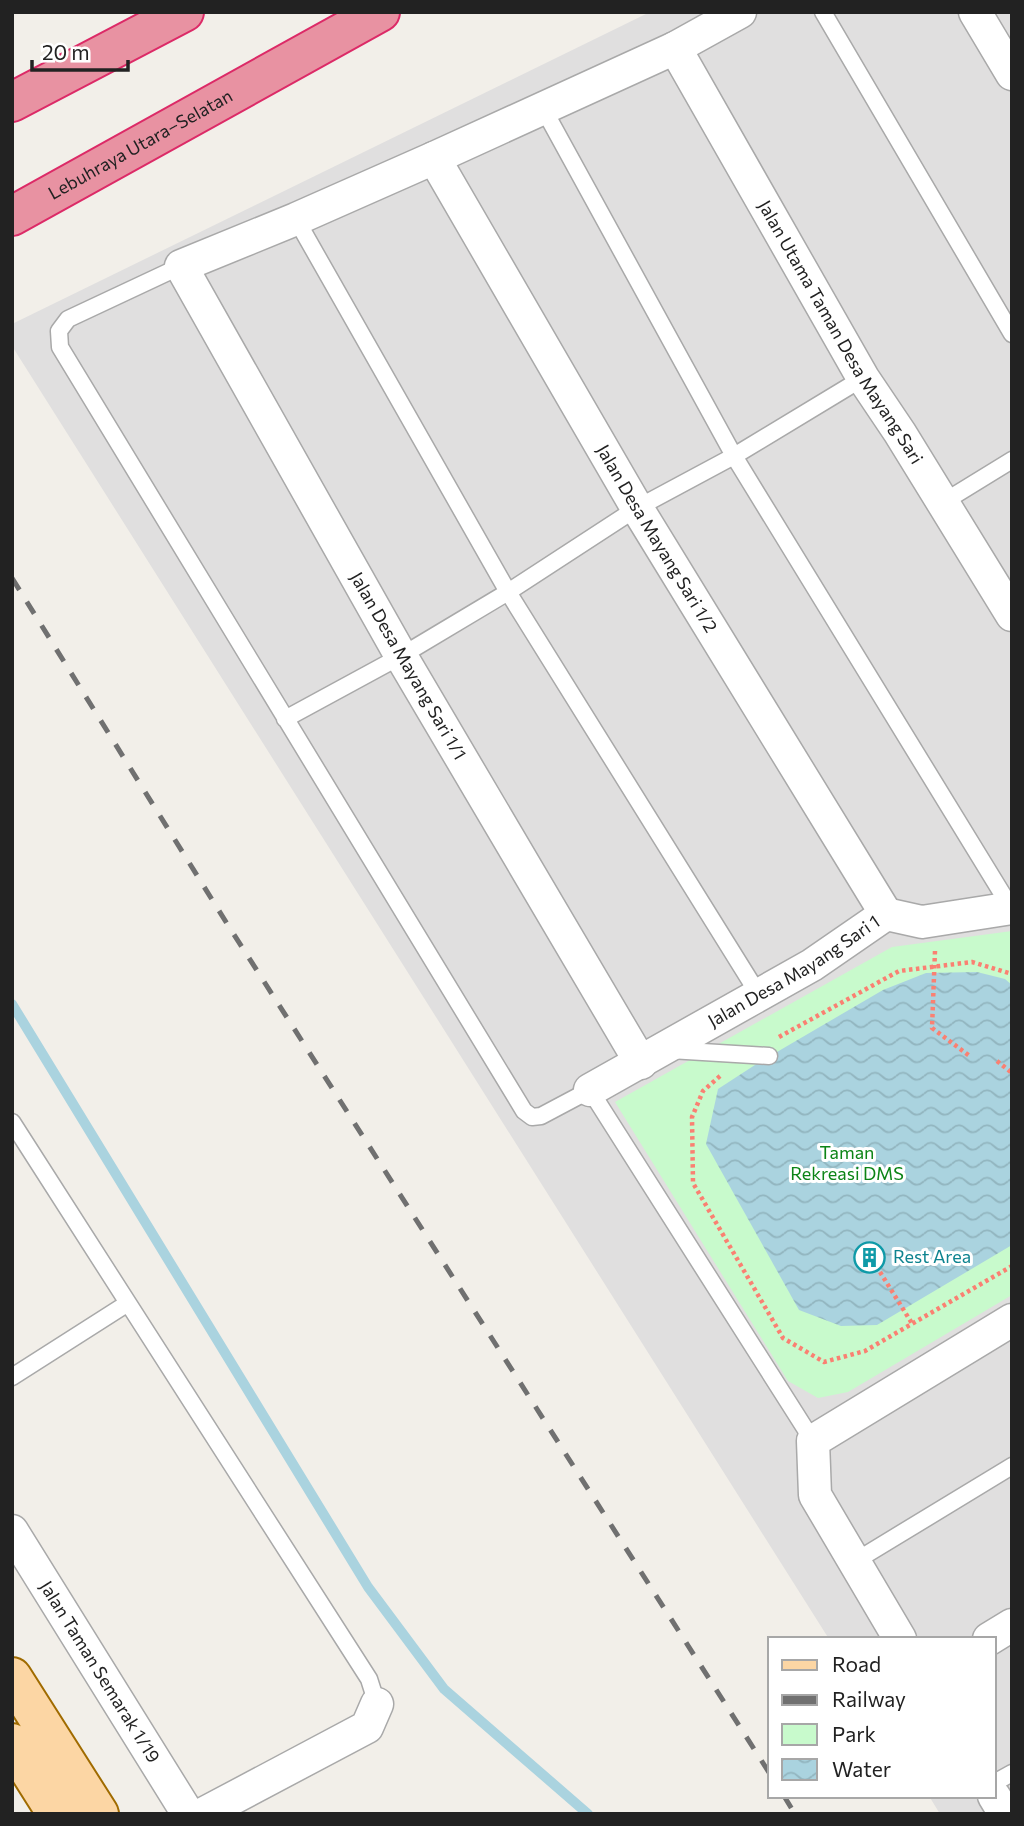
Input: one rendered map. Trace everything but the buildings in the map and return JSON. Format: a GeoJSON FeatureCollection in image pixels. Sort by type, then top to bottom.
{"type":"FeatureCollection","features":[{"type":"Feature","properties":{"kind":"highway"},"geometry":{"type":"LineString","coordinates":[[12,102],[184,12]]}},
{"type":"Feature","properties":{"kind":"highway","name":"Lebuhraya Utara–Selatan"},"geometry":{"type":"LineString","coordinates":[[12,216],[380,12]]}},
{"type":"Feature","properties":{"kind":"main road"},"geometry":{"type":"LineString","coordinates":[[12,1677],[99,1814]]}},
{"type":"Feature","properties":{"kind":"main road"},"geometry":{"type":"LineString","coordinates":[[12,1743],[57,1814]]}},
{"type":"Feature","properties":{"kind":"street"},"geometry":{"type":"LineString","coordinates":[[181,265],[296,219],[434,158],[675,48],[740,12]]}},
{"type":"Feature","properties":{"kind":"street"},"geometry":{"type":"LineString","coordinates":[[975,12],[1012,74]]}},
{"type":"Feature","properties":{"kind":"street","name":"Jalan Utama Taman Desa Mayang Sari"},"geometry":{"type":"LineString","coordinates":[[675,48],[863,378],[1012,615]]}},
{"type":"Feature","properties":{"kind":"street","name":"Jalan Desa Mayang Sari 1/2"},"geometry":{"type":"LineString","coordinates":[[434,158],[637,508],[886,914]]}},
{"type":"Feature","properties":{"kind":"street","name":"Jalan Desa Mayang Sari 1/1"},"geometry":{"type":"LineString","coordinates":[[181,265],[401,656],[652,1056]]}},
{"type":"Feature","properties":{"kind":"street","name":"Jalan Desa Mayang Sari 1"},"geometry":{"type":"LineString","coordinates":[[590,1090],[812,965],[886,914],[922,922],[1011,908]]}},
{"type":"Feature","properties":{"kind":"street"},"geometry":{"type":"LineString","coordinates":[[899,1637],[814,1495],[813,1441],[1012,1320]]}},
{"type":"Feature","properties":{"kind":"street","name":"Jalan Taman Semarak 1/19"},"geometry":{"type":"LineString","coordinates":[[12,1531],[188,1814]]}},
{"type":"Feature","properties":{"kind":"street"},"geometry":{"type":"LineString","coordinates":[[992,1637],[1012,1625]]}},
{"type":"Feature","properties":{"kind":"street"},"geometry":{"type":"LineString","coordinates":[[223,1809],[367,1727],[377,1704]]}},
{"type":"Feature","properties":{"kind":"street"},"geometry":{"type":"LineString","coordinates":[[995,1798],[1005,1814]]}},
{"type":"Feature","properties":{"kind":"lane"},"geometry":{"type":"LineString","coordinates":[[823,12],[1012,334]]}},
{"type":"Feature","properties":{"kind":"lane"},"geometry":{"type":"LineString","coordinates":[[543,108],[734,456],[1011,908]]}},
{"type":"Feature","properties":{"kind":"lane"},"geometry":{"type":"LineString","coordinates":[[296,219],[508,592],[759,995]]}},
{"type":"Feature","properties":{"kind":"lane"},"geometry":{"type":"LineString","coordinates":[[181,265],[68,318],[59,331],[60,347],[524,1111],[532,1117],[541,1116],[590,1090],[813,1441]]}},
{"type":"Feature","properties":{"kind":"lane"},"geometry":{"type":"LineString","coordinates":[[285,719],[401,656],[508,592],[637,508],[734,456],[863,378]]}},
{"type":"Feature","properties":{"kind":"lane"},"geometry":{"type":"LineString","coordinates":[[942,503],[1012,460]]}},
{"type":"Feature","properties":{"kind":"lane"},"geometry":{"type":"LineString","coordinates":[[652,1056],[769,1056]]}},
{"type":"Feature","properties":{"kind":"lane"},"geometry":{"type":"LineString","coordinates":[[12,1122],[369,1679],[377,1704]]}},
{"type":"Feature","properties":{"kind":"lane"},"geometry":{"type":"LineString","coordinates":[[12,1377],[128,1303]]}},
{"type":"Feature","properties":{"kind":"lane"},"geometry":{"type":"LineString","coordinates":[[854,1562],[1012,1466]]}},
{"type":"Feature","properties":{"kind":"lane"},"geometry":{"type":"LineString","coordinates":[[996,1782],[1012,1773]]}},
{"type":"Feature","properties":{"kind":"path"},"geometry":{"type":"LineString","coordinates":[[1012,974],[972,962],[898,971],[733,1065],[703,1091],[692,1117],[693,1183],[783,1338],[824,1362],[865,1352],[1012,1266]]}},
{"type":"Feature","properties":{"kind":"path"},"geometry":{"type":"LineString","coordinates":[[935,967],[932,1028],[971,1057]]}},
{"type":"Feature","properties":{"kind":"path"},"geometry":{"type":"LineString","coordinates":[[997,1060],[1012,1073]]}},
{"type":"Feature","properties":{"kind":"path"},"geometry":{"type":"LineString","coordinates":[[880,1272],[913,1325]]}},
{"type":"Feature","properties":{"kind":"shaded area"},"geometry":{"type":"Polygon","coordinates":[[[650,12],[1012,12],[1012,1814],[940,1814],[930,1798],[996,1798],[996,1637],[828,1637],[12,346],[12,324],[650,12]]]}},
{"type":"Feature","properties":{"kind":"green space","name":"Taman Rekreasi DMS"},"geometry":{"type":"Polygon","coordinates":[[[1012,931],[1012,1295],[848,1392],[818,1398],[788,1381],[615,1102],[892,947],[1012,931]]]}},
{"type":"Feature","properties":{"kind":"water","name":"Taman Rekreasi DMS"},"geometry":{"type":"Polygon","coordinates":[[[977,972],[1005,979],[1012,985],[1012,1245],[877,1325],[841,1326],[799,1310],[706,1144],[718,1089],[883,990],[926,973],[977,972]]]}},
{"type":"Feature","properties":{"kind":"waterway"},"geometry":{"type":"LineString","coordinates":[[12,1004],[368,1587],[444,1689],[588,1814]]}},
{"type":"Feature","properties":{"kind":"railway"},"geometry":{"type":"LineString","coordinates":[[12,578],[226,922],[768,1771]]}},
{"type":"Feature","properties":{"kind":"railway"},"geometry":{"type":"LineString","coordinates":[[785,1798],[795,1814]]}},
{"type":"Feature","properties":{"kind":"place","name":"Rest Area"},"geometry":{"type":"Point","coordinates":[870,1257]}}]}
